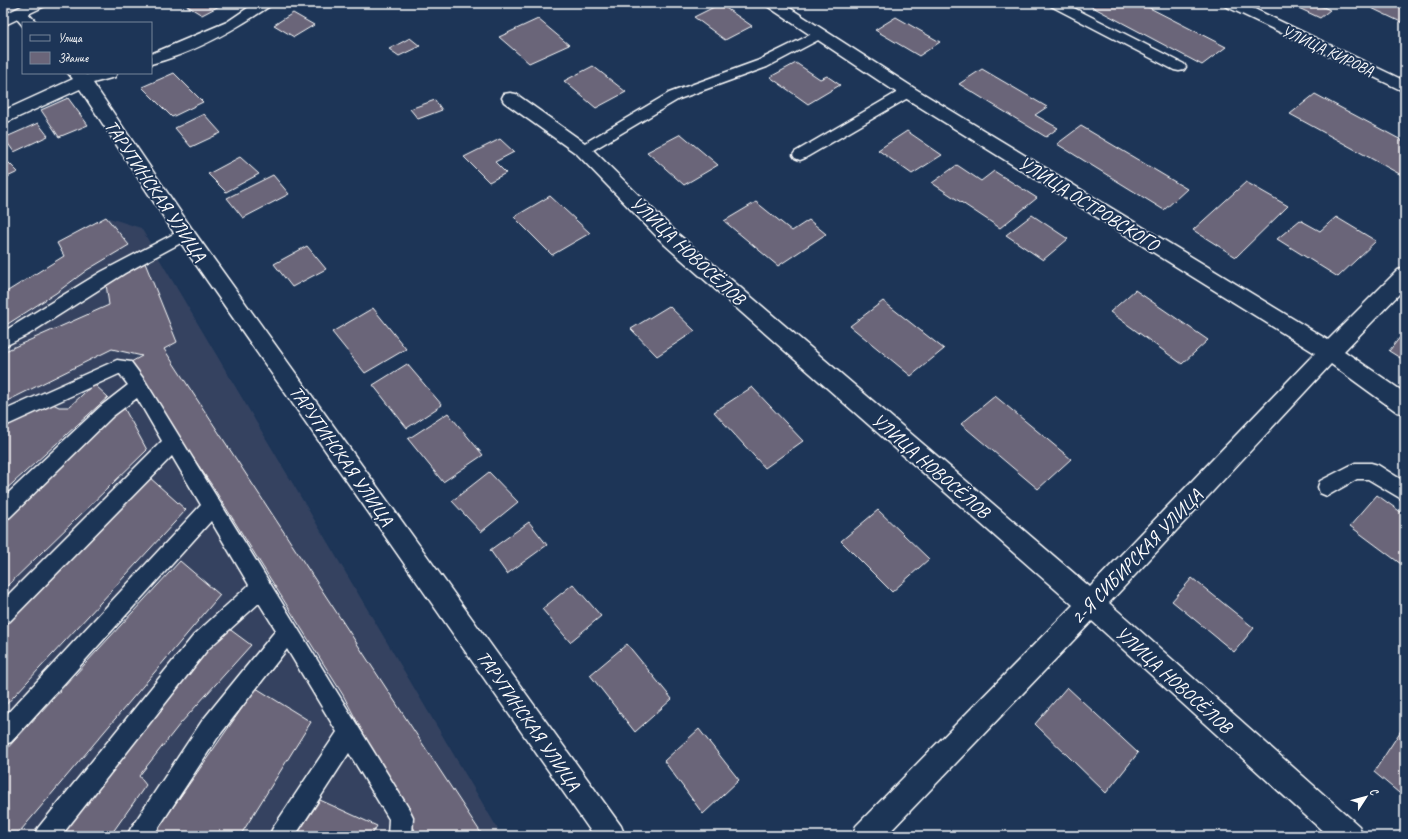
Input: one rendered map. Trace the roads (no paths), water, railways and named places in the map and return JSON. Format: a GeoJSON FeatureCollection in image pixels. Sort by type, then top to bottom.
{"type":"FeatureCollection","features":[{"type":"Feature","properties":{"kind":"street"},"geometry":{"type":"LineString","coordinates":[[3,21],[24,18],[40,3]]}},
{"type":"Feature","properties":{"kind":"street"},"geometry":{"type":"LineString","coordinates":[[152,59],[169,53],[232,25],[265,3]]}},
{"type":"Feature","properties":{"kind":"street","name":"УЛИЦА ОСТРОВСКОГО"},"geometry":{"type":"LineString","coordinates":[[772,3],[908,92],[1330,352],[1405,405]]}},
{"type":"Feature","properties":{"kind":"street","name":"УЛИЦА КИРОВА"},"geometry":{"type":"LineString","coordinates":[[1230,3],[1405,86]]}},
{"type":"Feature","properties":{"kind":"street"},"geometry":{"type":"LineString","coordinates":[[3,118],[79,77],[102,74]]}},
{"type":"Feature","properties":{"kind":"street","name":"ТАРУТИНСКАЯ УЛИЦА"},"geometry":{"type":"LineString","coordinates":[[79,77],[185,234],[611,836]]}},
{"type":"Feature","properties":{"kind":"street","name":"УЛИЦА НОВОСЁЛОВ"},"geometry":{"type":"LineString","coordinates":[[510,98],[583,150],[672,240],[1091,604],[1349,836]]}},
{"type":"Feature","properties":{"kind":"street","name":"2-Я СИБИРСКАЯ УЛИЦА"},"geometry":{"type":"LineString","coordinates":[[866,836],[1091,604],[1405,275]]}},
{"type":"Feature","properties":{"kind":"lane"},"geometry":{"type":"LineString","coordinates":[[1055,3],[1178,67]]}},
{"type":"Feature","properties":{"kind":"lane"},"geometry":{"type":"LineString","coordinates":[[583,150],[674,96],[762,64],[820,34]]}},
{"type":"Feature","properties":{"kind":"lane"},"geometry":{"type":"LineString","coordinates":[[800,155],[908,92]]}},
{"type":"Feature","properties":{"kind":"lane"},"geometry":{"type":"LineString","coordinates":[[3,340],[27,328],[80,292],[128,263],[185,234]]}},
{"type":"Feature","properties":{"kind":"lane"},"geometry":{"type":"LineString","coordinates":[[3,419],[116,367],[125,367],[139,386],[401,818],[400,836]]}},
{"type":"Feature","properties":{"kind":"lane"},"geometry":{"type":"LineString","coordinates":[[3,511],[107,411],[139,386]]}},
{"type":"Feature","properties":{"kind":"lane"},"geometry":{"type":"LineString","coordinates":[[3,614],[173,442]]}},
{"type":"Feature","properties":{"kind":"lane"},"geometry":{"type":"LineString","coordinates":[[1326,487],[1355,471],[1371,471],[1405,492]]}},
{"type":"Feature","properties":{"kind":"lane"},"geometry":{"type":"LineString","coordinates":[[3,734],[212,506]]}},
{"type":"Feature","properties":{"kind":"lane"},"geometry":{"type":"LineString","coordinates":[[46,836],[201,642],[262,587]]}},
{"type":"Feature","properties":{"kind":"lane"},"geometry":{"type":"LineString","coordinates":[[139,836],[210,729],[288,631]]}},
{"type":"Feature","properties":{"kind":"lane"},"geometry":{"type":"LineString","coordinates":[[281,836],[350,732]]}}]}
